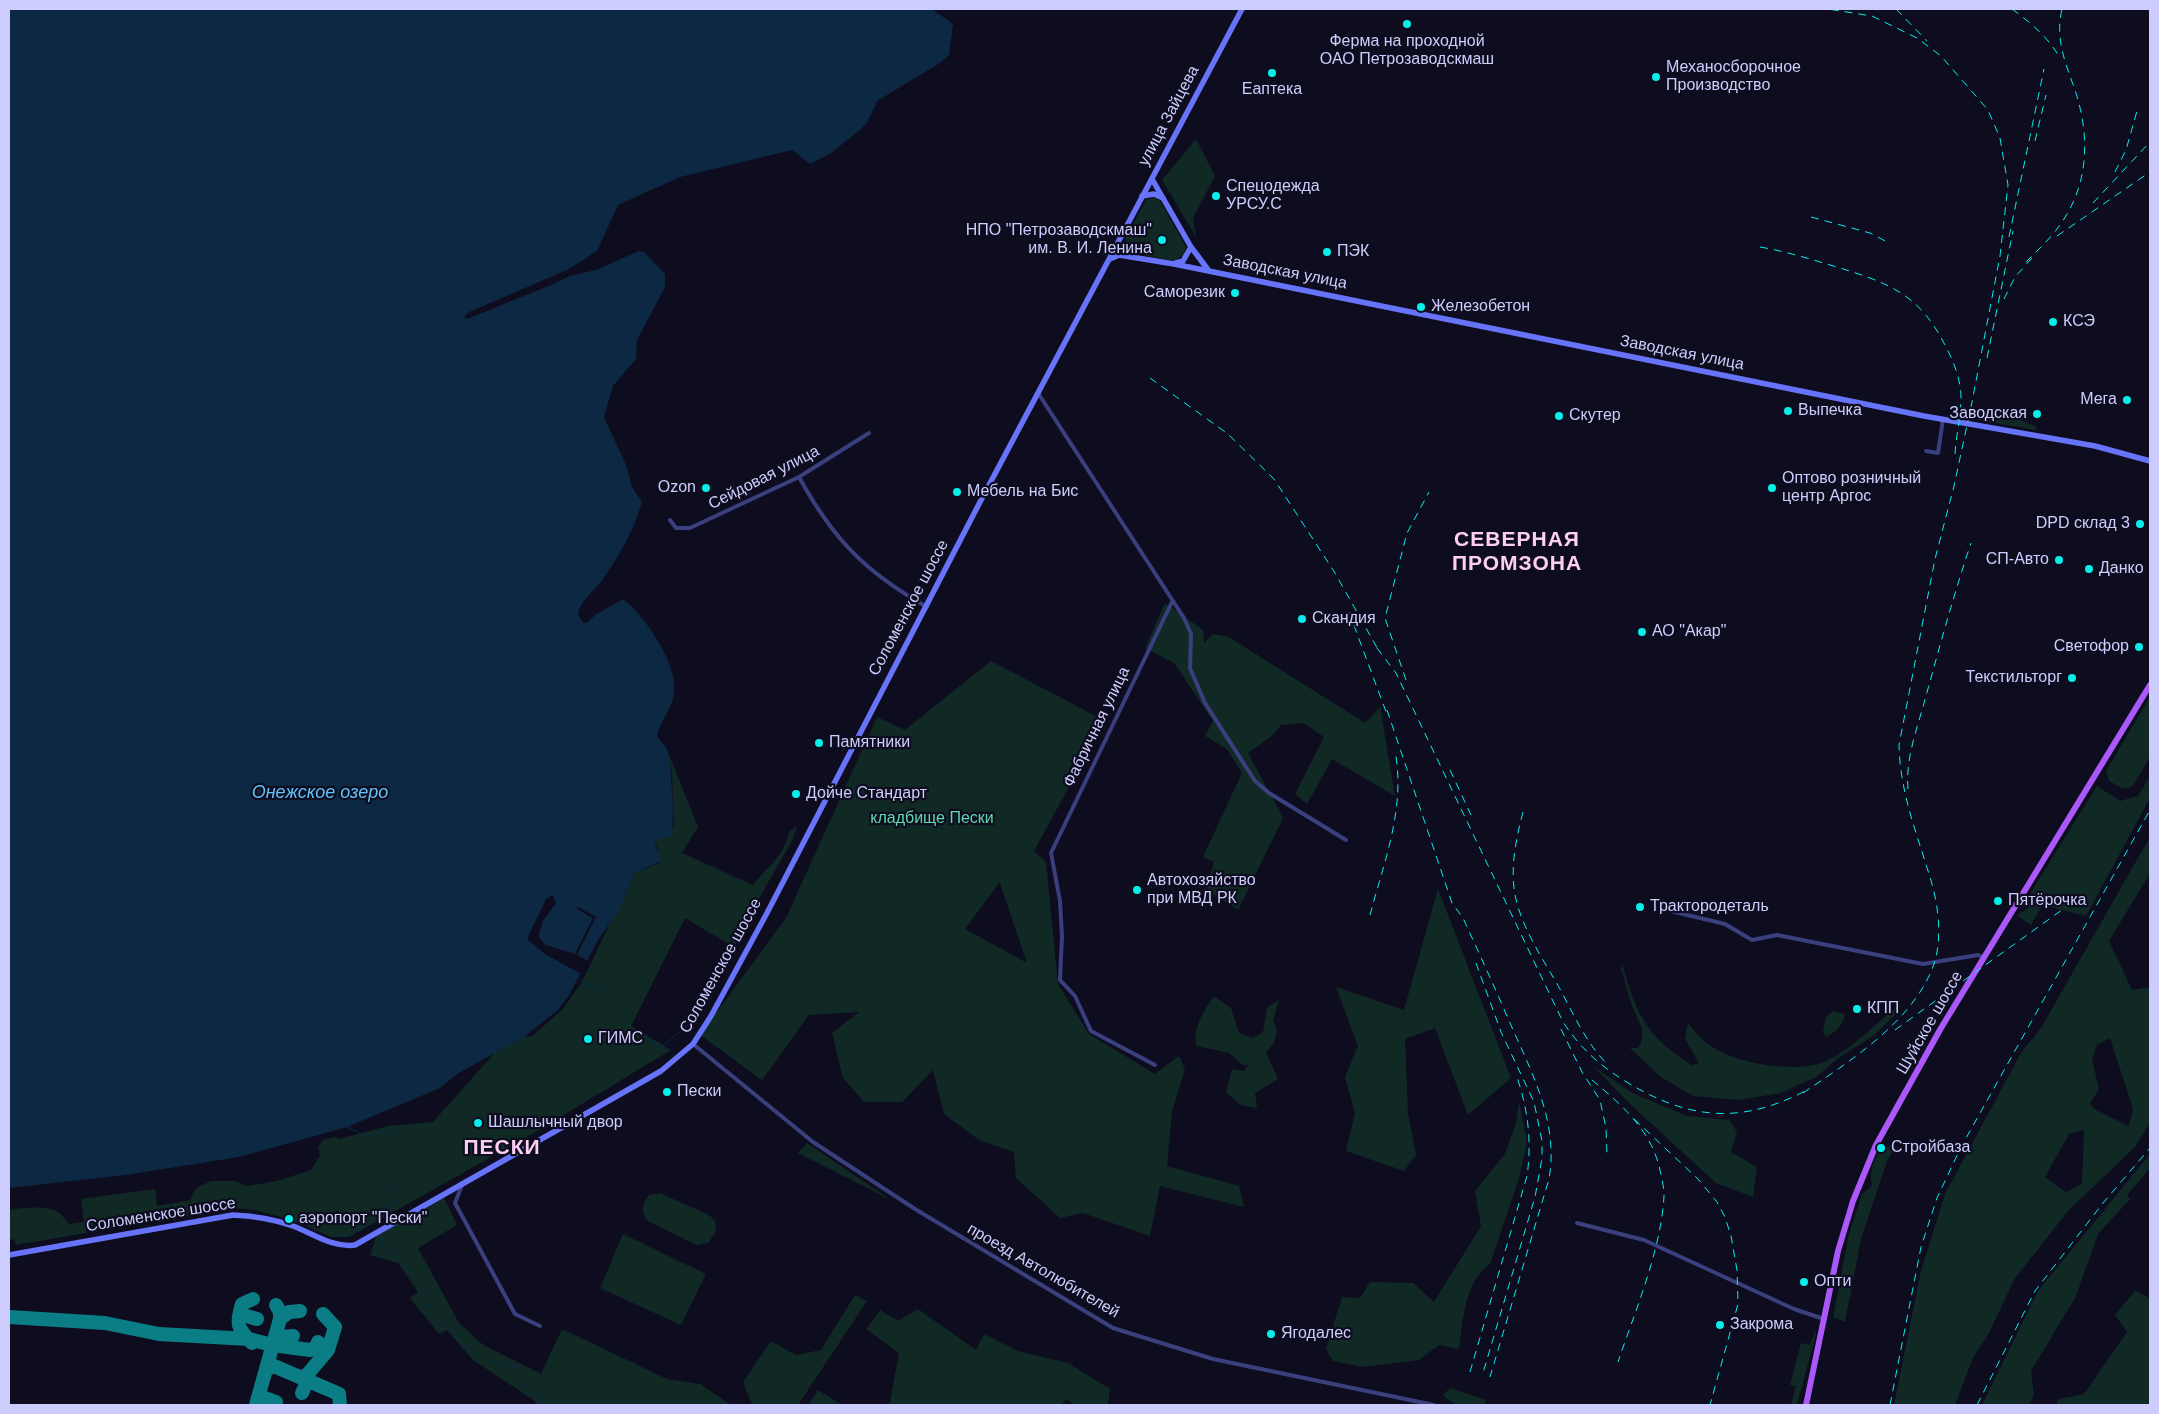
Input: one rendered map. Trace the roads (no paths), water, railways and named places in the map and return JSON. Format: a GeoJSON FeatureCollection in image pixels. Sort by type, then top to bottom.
{"type":"FeatureCollection","features":[{"type":"Feature","properties":{"kind":"main road","name":"улица Зайцева"},"geometry":{"type":"LineString","coordinates":[[1121,237],[1242,9]]}},
{"type":"Feature","properties":{"kind":"main road"},"geometry":{"type":"LineString","coordinates":[[1152,179],[1191,248],[1209,271]]}},
{"type":"Feature","properties":{"kind":"main road"},"geometry":{"type":"LineString","coordinates":[[1142,196],[1154,194],[1163,198]]}},
{"type":"Feature","properties":{"kind":"main road"},"geometry":{"type":"LineString","coordinates":[[1121,237],[1120,244],[1128,256]]}},
{"type":"Feature","properties":{"kind":"main road","name":"Соломенское шоссе"},"geometry":{"type":"LineString","coordinates":[[9,1255],[233,1215],[264,1218],[288,1224],[345,1246],[356,1245],[661,1071],[694,1044],[767,913],[861,729],[1121,237]]}},
{"type":"Feature","properties":{"kind":"main road"},"geometry":{"type":"LineString","coordinates":[[1174,264],[1183,261],[1191,248]]}},
{"type":"Feature","properties":{"kind":"main road"},"geometry":{"type":"LineString","coordinates":[[1108,260],[1119,255],[1128,256]]}},
{"type":"Feature","properties":{"kind":"main road","name":"Заводская улица"},"geometry":{"type":"LineString","coordinates":[[1128,256],[1943,419],[2082,443],[2150,461]]}},
{"type":"Feature","properties":{"kind":"main road","name":"Шуйское шоссе"},"geometry":{"type":"LineString","coordinates":[[1806,1405],[1845,1225],[1867,1165],[1890,1119],[1984,958],[2150,685]]}},
{"type":"Feature","properties":{"kind":"street"},"geometry":{"type":"LineString","coordinates":[[1038,393],[1184,618],[1191,634],[1190,668],[1205,703],[1255,781],[1269,793],[1346,840]]}},
{"type":"Feature","properties":{"kind":"street"},"geometry":{"type":"LineString","coordinates":[[1926,451],[1938,453],[1943,419]]}},
{"type":"Feature","properties":{"kind":"street","name":"Сейдовая улица"},"geometry":{"type":"LineString","coordinates":[[670,520],[676,528],[690,528],[799,477],[869,433]]}},
{"type":"Feature","properties":{"kind":"street"},"geometry":{"type":"LineString","coordinates":[[799,477],[818,510],[846,546],[866,566],[895,589],[927,607]]}},
{"type":"Feature","properties":{"kind":"street","name":"Фабричная улица"},"geometry":{"type":"LineString","coordinates":[[1155,1065],[1092,1031],[1074,996],[1060,980],[1062,936],[1060,901],[1051,853],[1172,602]]}},
{"type":"Feature","properties":{"kind":"street"},"geometry":{"type":"LineString","coordinates":[[1658,908],[1725,924],[1752,940],[1777,935],[1922,964],[1934,964],[1978,955],[1984,958]]}},
{"type":"Feature","properties":{"kind":"street","name":"проезд Автолюбителей"},"geometry":{"type":"LineString","coordinates":[[694,1044],[813,1142],[914,1209],[1113,1328],[1219,1360],[1434,1405]]}},
{"type":"Feature","properties":{"kind":"street"},"geometry":{"type":"LineString","coordinates":[[462,1185],[455,1203],[515,1314],[540,1326]]}},
{"type":"Feature","properties":{"kind":"street"},"geometry":{"type":"LineString","coordinates":[[1577,1223],[1644,1240],[1794,1309],[1824,1319]]}},
{"type":"Feature","properties":{"kind":"water","name":"Онежское озеро"},"geometry":{"type":"Polygon","coordinates":[[[9,9],[932,9],[953,24],[949,55],[940,63],[877,101],[868,121],[861,129],[831,153],[810,164],[792,150],[680,177],[618,205],[597,251],[567,270],[570,276],[596,270],[639,251],[644,252],[665,274],[665,287],[637,340],[636,359],[613,386],[604,417],[626,465],[632,487],[642,502],[622,550],[602,581],[582,604],[578,614],[583,623],[587,623],[595,615],[623,599],[641,617],[659,642],[666,656],[674,683],[674,695],[657,735],[666,748],[669,757],[673,821],[671,836],[654,840],[661,861],[634,873],[619,910],[598,940],[569,995],[558,1010],[524,1037],[457,1074],[440,1088],[347,1127],[239,1157],[125,1175],[9,1188],[9,9]]]}},
{"type":"Feature","properties":{"kind":"waterway"},"geometry":{"type":"LineString","coordinates":[[579,977],[584,982],[602,991],[618,1009],[631,1030],[662,1047],[700,1014]]}},
{"type":"Feature","properties":{"kind":"waterway"},"geometry":{"type":"LineString","coordinates":[[335,1237],[378,1221],[383,1207],[397,1203],[401,1194],[373,1174],[367,1163],[375,1152],[389,1146],[398,1133],[395,1130],[367,1136],[347,1127]]}},
{"type":"Feature","properties":{"kind":"waterway"},"geometry":{"type":"LineString","coordinates":[[384,1235],[380,1244],[397,1256],[424,1290],[437,1319],[452,1331],[467,1349],[489,1360],[516,1366],[522,1384],[536,1393],[542,1405]]}},
{"type":"Feature","properties":{"kind":"railway"},"geometry":{"type":"LineString","coordinates":[[1803,1093],[1860,1053],[1896,1021],[1912,1004],[1925,985],[1937,953],[1939,931],[1935,896],[1902,779],[1899,745],[1935,559],[1954,486],[1972,402],[2000,256],[2008,185],[2000,138],[1988,110],[1941,56],[1917,38],[1872,16],[1828,9]]}},
{"type":"Feature","properties":{"kind":"railway"},"geometry":{"type":"LineString","coordinates":[[1896,9],[1927,41]]}},
{"type":"Feature","properties":{"kind":"railway"},"geometry":{"type":"LineString","coordinates":[[2012,9],[2039,31],[2060,58]]}},
{"type":"Feature","properties":{"kind":"railway"},"geometry":{"type":"LineString","coordinates":[[2026,262],[2062,222],[2078,191],[2082,175],[2085,141],[2083,124],[2080,107],[2060,40],[2062,9]]}},
{"type":"Feature","properties":{"kind":"railway"},"geometry":{"type":"LineString","coordinates":[[2009,237],[2044,69]]}},
{"type":"Feature","properties":{"kind":"railway"},"geometry":{"type":"LineString","coordinates":[[2035,141],[2046,95]]}},
{"type":"Feature","properties":{"kind":"railway"},"geometry":{"type":"LineString","coordinates":[[2115,172],[2126,150],[2137,111]]}},
{"type":"Feature","properties":{"kind":"railway"},"geometry":{"type":"LineString","coordinates":[[2093,203],[2150,142]]}},
{"type":"Feature","properties":{"kind":"railway"},"geometry":{"type":"LineString","coordinates":[[2057,236],[2150,172]]}},
{"type":"Feature","properties":{"kind":"railway"},"geometry":{"type":"LineString","coordinates":[[1811,217],[1870,233],[1889,243]]}},
{"type":"Feature","properties":{"kind":"railway"},"geometry":{"type":"LineString","coordinates":[[1987,358],[2013,231]]}},
{"type":"Feature","properties":{"kind":"railway"},"geometry":{"type":"LineString","coordinates":[[1760,247],[1804,257],[1868,277],[1899,292],[1924,313],[1936,328],[1946,347],[1954,365],[1961,391],[1955,454]]}},
{"type":"Feature","properties":{"kind":"railway"},"geometry":{"type":"LineString","coordinates":[[2004,299],[2015,277],[2032,258]]}},
{"type":"Feature","properties":{"kind":"railway"},"geometry":{"type":"LineString","coordinates":[[1150,378],[1228,434],[1274,479],[1335,573],[1380,653]]}},
{"type":"Feature","properties":{"kind":"railway"},"geometry":{"type":"LineString","coordinates":[[1406,680],[1385,618],[1407,533],[1429,492]]}},
{"type":"Feature","properties":{"kind":"railway"},"geometry":{"type":"LineString","coordinates":[[1908,789],[1908,766],[1913,742],[1971,543]]}},
{"type":"Feature","properties":{"kind":"railway"},"geometry":{"type":"LineString","coordinates":[[1349,612],[1388,717]]}},
{"type":"Feature","properties":{"kind":"railway"},"geometry":{"type":"LineString","coordinates":[[1377,648],[1396,673],[1563,1022],[1586,1051],[1604,1067],[1635,1087],[1680,1107],[1701,1112],[1722,1114],[1764,1108],[1809,1089]]}},
{"type":"Feature","properties":{"kind":"railway"},"geometry":{"type":"LineString","coordinates":[[1387,710],[1452,903],[1463,918],[1527,1061],[1542,1099],[1547,1118],[1551,1158],[1549,1179],[1490,1377]]}},
{"type":"Feature","properties":{"kind":"railway"},"geometry":{"type":"LineString","coordinates":[[1370,915],[1387,855],[1396,814],[1398,772],[1395,751]]}},
{"type":"Feature","properties":{"kind":"railway"},"geometry":{"type":"LineString","coordinates":[[1450,770],[1471,815]]}},
{"type":"Feature","properties":{"kind":"railway"},"geometry":{"type":"LineString","coordinates":[[1890,1405],[1921,1247],[1937,1198],[1961,1147],[2150,810]]}},
{"type":"Feature","properties":{"kind":"railway"},"geometry":{"type":"LineString","coordinates":[[1523,812],[1513,864],[1515,895],[1518,908],[1534,944],[1580,1027],[1606,1063]]}},
{"type":"Feature","properties":{"kind":"railway"},"geometry":{"type":"LineString","coordinates":[[1895,1030],[2066,907]]}},
{"type":"Feature","properties":{"kind":"railway"},"geometry":{"type":"LineString","coordinates":[[1476,963],[1501,1032],[1534,1102],[1542,1141],[1542,1158],[1535,1197],[1483,1373]]}},
{"type":"Feature","properties":{"kind":"railway"},"geometry":{"type":"LineString","coordinates":[[1561,1029],[1582,1072],[1600,1100],[1606,1128],[1607,1156]]}},
{"type":"Feature","properties":{"kind":"railway"},"geometry":{"type":"LineString","coordinates":[[1470,1372],[1527,1176],[1528,1126],[1524,1101],[1517,1077]]}},
{"type":"Feature","properties":{"kind":"railway"},"geometry":{"type":"LineString","coordinates":[[1592,1080],[1619,1103],[1649,1140],[1656,1156],[1664,1191],[1662,1217],[1653,1259],[1618,1362]]}},
{"type":"Feature","properties":{"kind":"railway"},"geometry":{"type":"LineString","coordinates":[[1634,1119],[1698,1179],[1717,1202],[1725,1217],[1731,1236],[1737,1270],[1738,1304],[1710,1405]]}},
{"type":"Feature","properties":{"kind":"railway"},"geometry":{"type":"LineString","coordinates":[[1977,1405],[2035,1291],[2103,1203],[2150,1148]]}},
{"type":"Feature","properties":{"kind":"place","name":"Ферма на проходной ОАО Петрозаводскмаш"},"geometry":{"type":"Point","coordinates":[1407,24]}},
{"type":"Feature","properties":{"kind":"place","name":"Еаптека"},"geometry":{"type":"Point","coordinates":[1272,73]}},
{"type":"Feature","properties":{"kind":"place","name":"Механосборочное Производство"},"geometry":{"type":"Point","coordinates":[1656,77]}},
{"type":"Feature","properties":{"kind":"place","name":"Спецодежда УРСУ.С"},"geometry":{"type":"Point","coordinates":[1216,196]}},
{"type":"Feature","properties":{"kind":"place","name":"НПО \"Петрозаводскмаш\" им. В. И. Ленина"},"geometry":{"type":"Point","coordinates":[1162,240]}},
{"type":"Feature","properties":{"kind":"place","name":"ПЭК"},"geometry":{"type":"Point","coordinates":[1327,252]}},
{"type":"Feature","properties":{"kind":"place","name":"Саморезик"},"geometry":{"type":"Point","coordinates":[1235,293]}},
{"type":"Feature","properties":{"kind":"place","name":"Железобетон"},"geometry":{"type":"Point","coordinates":[1421,307]}},
{"type":"Feature","properties":{"kind":"place","name":"КСЭ"},"geometry":{"type":"Point","coordinates":[2053,322]}},
{"type":"Feature","properties":{"kind":"place","name":"Мега"},"geometry":{"type":"Point","coordinates":[2127,400]}},
{"type":"Feature","properties":{"kind":"place","name":"Выпечка"},"geometry":{"type":"Point","coordinates":[1788,411]}},
{"type":"Feature","properties":{"kind":"place","name":"Заводская"},"geometry":{"type":"Point","coordinates":[2037,414]}},
{"type":"Feature","properties":{"kind":"place","name":"Скутер"},"geometry":{"type":"Point","coordinates":[1559,416]}},
{"type":"Feature","properties":{"kind":"place","name":"Ozon"},"geometry":{"type":"Point","coordinates":[706,488]}},
{"type":"Feature","properties":{"kind":"place","name":"Оптово розничный центр Аргос"},"geometry":{"type":"Point","coordinates":[1772,488]}},
{"type":"Feature","properties":{"kind":"place","name":"Мебель на Бис"},"geometry":{"type":"Point","coordinates":[957,492]}},
{"type":"Feature","properties":{"kind":"place","name":"DPD склад 3"},"geometry":{"type":"Point","coordinates":[2140,524]}},
{"type":"Feature","properties":{"kind":"place","name":"СП-Авто"},"geometry":{"type":"Point","coordinates":[2059,560]}},
{"type":"Feature","properties":{"kind":"place","name":"Данко"},"geometry":{"type":"Point","coordinates":[2089,569]}},
{"type":"Feature","properties":{"kind":"place","name":"Скандия"},"geometry":{"type":"Point","coordinates":[1302,619]}},
{"type":"Feature","properties":{"kind":"place","name":"АО \"Акар\""},"geometry":{"type":"Point","coordinates":[1642,632]}},
{"type":"Feature","properties":{"kind":"place","name":"Светофор"},"geometry":{"type":"Point","coordinates":[2139,647]}},
{"type":"Feature","properties":{"kind":"place","name":"Текстильторг"},"geometry":{"type":"Point","coordinates":[2072,678]}},
{"type":"Feature","properties":{"kind":"place","name":"Памятники"},"geometry":{"type":"Point","coordinates":[819,743]}},
{"type":"Feature","properties":{"kind":"place","name":"Дойче Стандарт"},"geometry":{"type":"Point","coordinates":[796,794]}},
{"type":"Feature","properties":{"kind":"place","name":"Автохозяйство при МВД РК"},"geometry":{"type":"Point","coordinates":[1137,890]}},
{"type":"Feature","properties":{"kind":"place","name":"Пятёрочка"},"geometry":{"type":"Point","coordinates":[1998,901]}},
{"type":"Feature","properties":{"kind":"place","name":"Трактородеталь"},"geometry":{"type":"Point","coordinates":[1640,907]}},
{"type":"Feature","properties":{"kind":"place","name":"КПП"},"geometry":{"type":"Point","coordinates":[1857,1009]}},
{"type":"Feature","properties":{"kind":"place","name":"ГИМС"},"geometry":{"type":"Point","coordinates":[588,1039]}},
{"type":"Feature","properties":{"kind":"place","name":"Пески"},"geometry":{"type":"Point","coordinates":[667,1092]}},
{"type":"Feature","properties":{"kind":"place","name":"Шашлычный двор"},"geometry":{"type":"Point","coordinates":[478,1123]}},
{"type":"Feature","properties":{"kind":"place","name":"Стройбаза"},"geometry":{"type":"Point","coordinates":[1881,1148]}},
{"type":"Feature","properties":{"kind":"place","name":"аэропорт \"Пески\""},"geometry":{"type":"Point","coordinates":[289,1219]}},
{"type":"Feature","properties":{"kind":"place","name":"Опти"},"geometry":{"type":"Point","coordinates":[1804,1282]}},
{"type":"Feature","properties":{"kind":"place","name":"Закрома"},"geometry":{"type":"Point","coordinates":[1720,1325]}},
{"type":"Feature","properties":{"kind":"place","name":"Ягодалес"},"geometry":{"type":"Point","coordinates":[1271,1334]}},
{"type":"Feature","properties":{"kind":"district","name":"СЕВЕРНАЯ ПРОМЗОНА"},"geometry":{"type":"Point","coordinates":[1517,552]}},
{"type":"Feature","properties":{"kind":"district","name":"ПЕСКИ"},"geometry":{"type":"Point","coordinates":[502,1148]}},
{"type":"Feature","properties":{"kind":"park label","name":"кладбище Пески"},"geometry":{"type":"Point","coordinates":[932,819]}}]}
